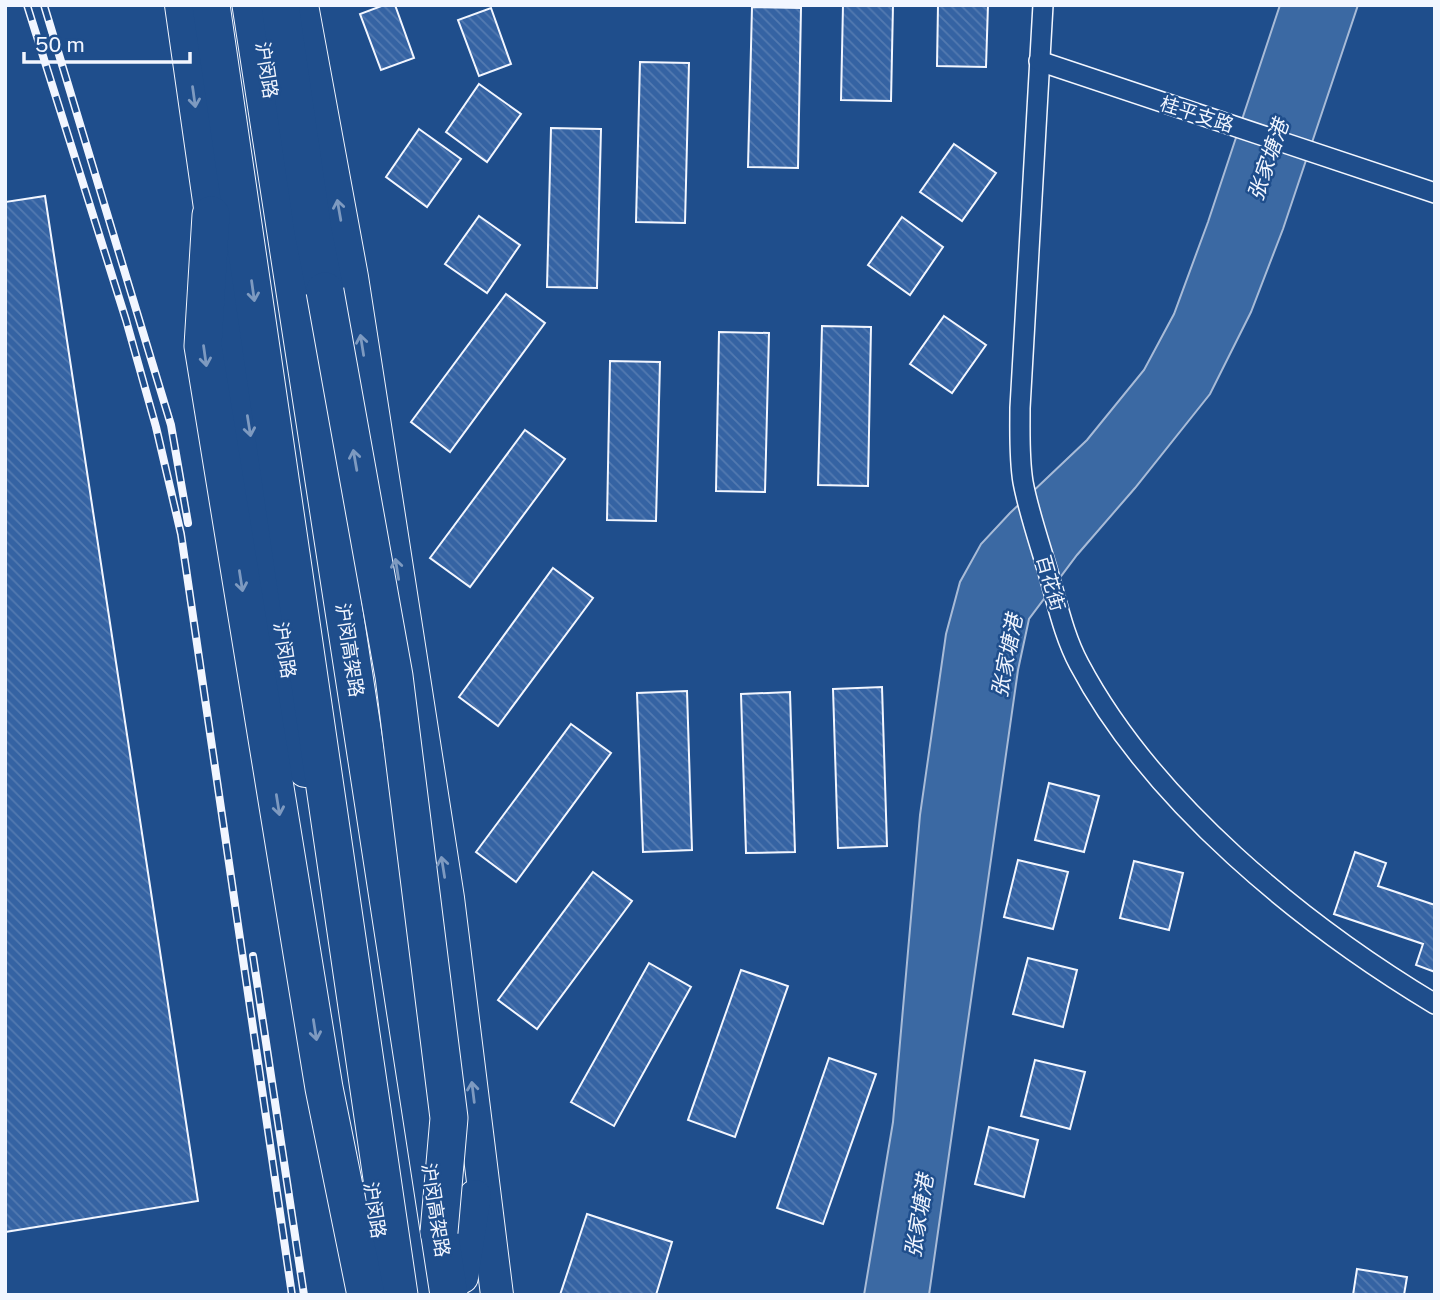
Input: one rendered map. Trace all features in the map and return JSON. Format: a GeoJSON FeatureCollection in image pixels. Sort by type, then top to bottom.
{"type":"FeatureCollection","features":[{"type":"Feature","properties":{"kind":"highway"},"geometry":{"type":"LineString","coordinates":[[210,5],[399,1295]]}},
{"type":"Feature","properties":{"kind":"highway","name":"沪闵高架路"},"geometry":{"type":"LineString","coordinates":[[251,5],[439,1232],[459,1289]]}},
{"type":"Feature","properties":{"kind":"highway"},"geometry":{"type":"LineString","coordinates":[[280,5],[313,232],[312,290],[394,676],[449,1118],[439,1232]]}},
{"type":"Feature","properties":{"kind":"highway"},"geometry":{"type":"LineString","coordinates":[[211,215],[203,346],[324,1088],[366,1295]]}},
{"type":"Feature","properties":{"kind":"main road","name":"沪闵路"},"geometry":{"type":"LineString","coordinates":[[181,5],[211,215],[226,286],[388,1295]]}},
{"type":"Feature","properties":{"kind":"main road"},"geometry":{"type":"LineString","coordinates":[[210,5],[229,222],[226,286]]}},
{"type":"Feature","properties":{"kind":"main road","name":"沪闵路"},"geometry":{"type":"LineString","coordinates":[[257,5],[312,290],[459,1289]]}},
{"type":"Feature","properties":{"kind":"main road"},"geometry":{"type":"LineString","coordinates":[[302,5],[358,318],[448,898],[497,1295]]}},
{"type":"Feature","properties":{"kind":"main road"},"geometry":{"type":"LineString","coordinates":[[459,1289],[481,1160]]}},
{"type":"Feature","properties":{"kind":"street","name":"百花街"},"geometry":{"type":"LineString","coordinates":[[1043,5],[1020,408],[1020,457],[1023,484],[1062,621],[1077,661],[1098,699],[1126,739],[1164,785],[1282,897],[1391,978],[1435,1003]]}},
{"type":"Feature","properties":{"kind":"street","name":"桂平支路"},"geometry":{"type":"LineString","coordinates":[[1039,61],[1435,194]]}},
{"type":"Feature","properties":{"kind":"water","name":"张家塘港"},"geometry":{"type":"Polygon","coordinates":[[[1280,5],[1358,5],[1283,229],[1251,312],[1210,394],[1077,555],[1029,619],[1018,670],[929,1295],[864,1295],[893,1122],[920,815],[946,634],[960,582],[981,544],[1087,440],[1144,370],[1174,314],[1208,222],[1280,5]]]}},
{"type":"Feature","properties":{"kind":"building"},"geometry":{"type":"Polygon","coordinates":[[[384,5],[395,5],[414,58],[381,70],[360,14],[384,5]]]}},
{"type":"Feature","properties":{"kind":"building"},"geometry":{"type":"Polygon","coordinates":[[[843,5],[893,5],[891,101],[841,100],[843,5]]]}},
{"type":"Feature","properties":{"kind":"building"},"geometry":{"type":"Polygon","coordinates":[[[938,5],[988,5],[986,67],[937,66],[938,5]]]}},
{"type":"Feature","properties":{"kind":"building"},"geometry":{"type":"Polygon","coordinates":[[[752,7],[801,8],[798,168],[748,167],[752,7]]]}},
{"type":"Feature","properties":{"kind":"building"},"geometry":{"type":"Polygon","coordinates":[[[491,8],[511,64],[479,76],[458,20],[491,8]]]}},
{"type":"Feature","properties":{"kind":"building"},"geometry":{"type":"Polygon","coordinates":[[[640,62],[689,63],[685,223],[636,222],[640,62]]]}},
{"type":"Feature","properties":{"kind":"building"},"geometry":{"type":"Polygon","coordinates":[[[479,84],[521,114],[487,162],[446,132],[479,84]]]}},
{"type":"Feature","properties":{"kind":"building"},"geometry":{"type":"Polygon","coordinates":[[[551,128],[601,129],[597,288],[547,287],[551,128]]]}},
{"type":"Feature","properties":{"kind":"building"},"geometry":{"type":"Polygon","coordinates":[[[419,129],[461,159],[427,207],[386,177],[419,129]]]}},
{"type":"Feature","properties":{"kind":"building"},"geometry":{"type":"Polygon","coordinates":[[[954,144],[996,173],[962,221],[920,192],[954,144]]]}},
{"type":"Feature","properties":{"kind":"building"},"geometry":{"type":"Polygon","coordinates":[[[45,196],[198,1201],[5,1232],[5,202],[45,196]]]}},
{"type":"Feature","properties":{"kind":"building"},"geometry":{"type":"Polygon","coordinates":[[[479,216],[520,245],[487,293],[445,264],[479,216]]]}},
{"type":"Feature","properties":{"kind":"building"},"geometry":{"type":"Polygon","coordinates":[[[902,217],[943,247],[910,295],[868,265],[902,217]]]}},
{"type":"Feature","properties":{"kind":"building"},"geometry":{"type":"Polygon","coordinates":[[[506,294],[545,323],[450,452],[411,422],[506,294]]]}},
{"type":"Feature","properties":{"kind":"building"},"geometry":{"type":"Polygon","coordinates":[[[944,316],[986,345],[952,393],[910,364],[944,316]]]}},
{"type":"Feature","properties":{"kind":"building"},"geometry":{"type":"Polygon","coordinates":[[[822,326],[871,327],[868,486],[818,485],[822,326]]]}},
{"type":"Feature","properties":{"kind":"building"},"geometry":{"type":"Polygon","coordinates":[[[719,332],[769,333],[765,492],[716,491],[719,332]]]}},
{"type":"Feature","properties":{"kind":"building"},"geometry":{"type":"Polygon","coordinates":[[[610,361],[660,362],[656,521],[607,520],[610,361]]]}},
{"type":"Feature","properties":{"kind":"building"},"geometry":{"type":"Polygon","coordinates":[[[525,430],[565,459],[470,587],[430,558],[525,430]]]}},
{"type":"Feature","properties":{"kind":"building"},"geometry":{"type":"Polygon","coordinates":[[[553,568],[593,598],[498,726],[459,697],[553,568]]]}},
{"type":"Feature","properties":{"kind":"building"},"geometry":{"type":"Polygon","coordinates":[[[882,687],[887,846],[838,848],[833,689],[882,687]]]}},
{"type":"Feature","properties":{"kind":"building"},"geometry":{"type":"Polygon","coordinates":[[[687,691],[692,850],[643,852],[637,693],[687,691]]]}},
{"type":"Feature","properties":{"kind":"building"},"geometry":{"type":"Polygon","coordinates":[[[790,692],[795,852],[746,853],[741,694],[790,692]]]}},
{"type":"Feature","properties":{"kind":"building"},"geometry":{"type":"Polygon","coordinates":[[[571,724],[611,753],[516,882],[476,852],[571,724]]]}},
{"type":"Feature","properties":{"kind":"building"},"geometry":{"type":"Polygon","coordinates":[[[1049,783],[1099,796],[1084,852],[1035,840],[1049,783]]]}},
{"type":"Feature","properties":{"kind":"building"},"geometry":{"type":"Polygon","coordinates":[[[1355,852],[1386,863],[1378,886],[1435,905],[1435,972],[1416,965],[1423,944],[1334,914],[1355,852]]]}},
{"type":"Feature","properties":{"kind":"building"},"geometry":{"type":"Polygon","coordinates":[[[1018,860],[1068,872],[1053,929],[1004,917],[1018,860]]]}},
{"type":"Feature","properties":{"kind":"building"},"geometry":{"type":"Polygon","coordinates":[[[1134,861],[1183,873],[1169,930],[1120,918],[1134,861]]]}},
{"type":"Feature","properties":{"kind":"building"},"geometry":{"type":"Polygon","coordinates":[[[593,872],[632,901],[537,1029],[498,1000],[593,872]]]}},
{"type":"Feature","properties":{"kind":"building"},"geometry":{"type":"Polygon","coordinates":[[[1028,958],[1077,970],[1063,1027],[1013,1014],[1028,958]]]}},
{"type":"Feature","properties":{"kind":"building"},"geometry":{"type":"Polygon","coordinates":[[[649,963],[691,987],[614,1126],[571,1102],[649,963]]]}},
{"type":"Feature","properties":{"kind":"building"},"geometry":{"type":"Polygon","coordinates":[[[741,970],[788,986],[735,1137],[688,1120],[741,970]]]}},
{"type":"Feature","properties":{"kind":"building"},"geometry":{"type":"Polygon","coordinates":[[[829,1058],[876,1074],[823,1224],[777,1208],[829,1058]]]}},
{"type":"Feature","properties":{"kind":"building"},"geometry":{"type":"Polygon","coordinates":[[[1035,1060],[1085,1072],[1070,1129],[1021,1116],[1035,1060]]]}},
{"type":"Feature","properties":{"kind":"building"},"geometry":{"type":"Polygon","coordinates":[[[989,1127],[1038,1140],[1024,1197],[975,1184],[989,1127]]]}},
{"type":"Feature","properties":{"kind":"building"},"geometry":{"type":"Polygon","coordinates":[[[587,1214],[672,1242],[656,1295],[560,1295],[587,1214]]]}},
{"type":"Feature","properties":{"kind":"building"},"geometry":{"type":"Polygon","coordinates":[[[1357,1269],[1407,1277],[1404,1295],[1353,1295],[1357,1269]]]}},
{"type":"Feature","properties":{"kind":"railway"},"geometry":{"type":"LineString","coordinates":[[27,5],[126,320],[156,427],[181,534],[292,1295]]}},
{"type":"Feature","properties":{"kind":"railway"},"geometry":{"type":"LineString","coordinates":[[44,5],[171,425],[188,523]]}},
{"type":"Feature","properties":{"kind":"railway"},"geometry":{"type":"LineString","coordinates":[[253,956],[304,1295]]}}]}
